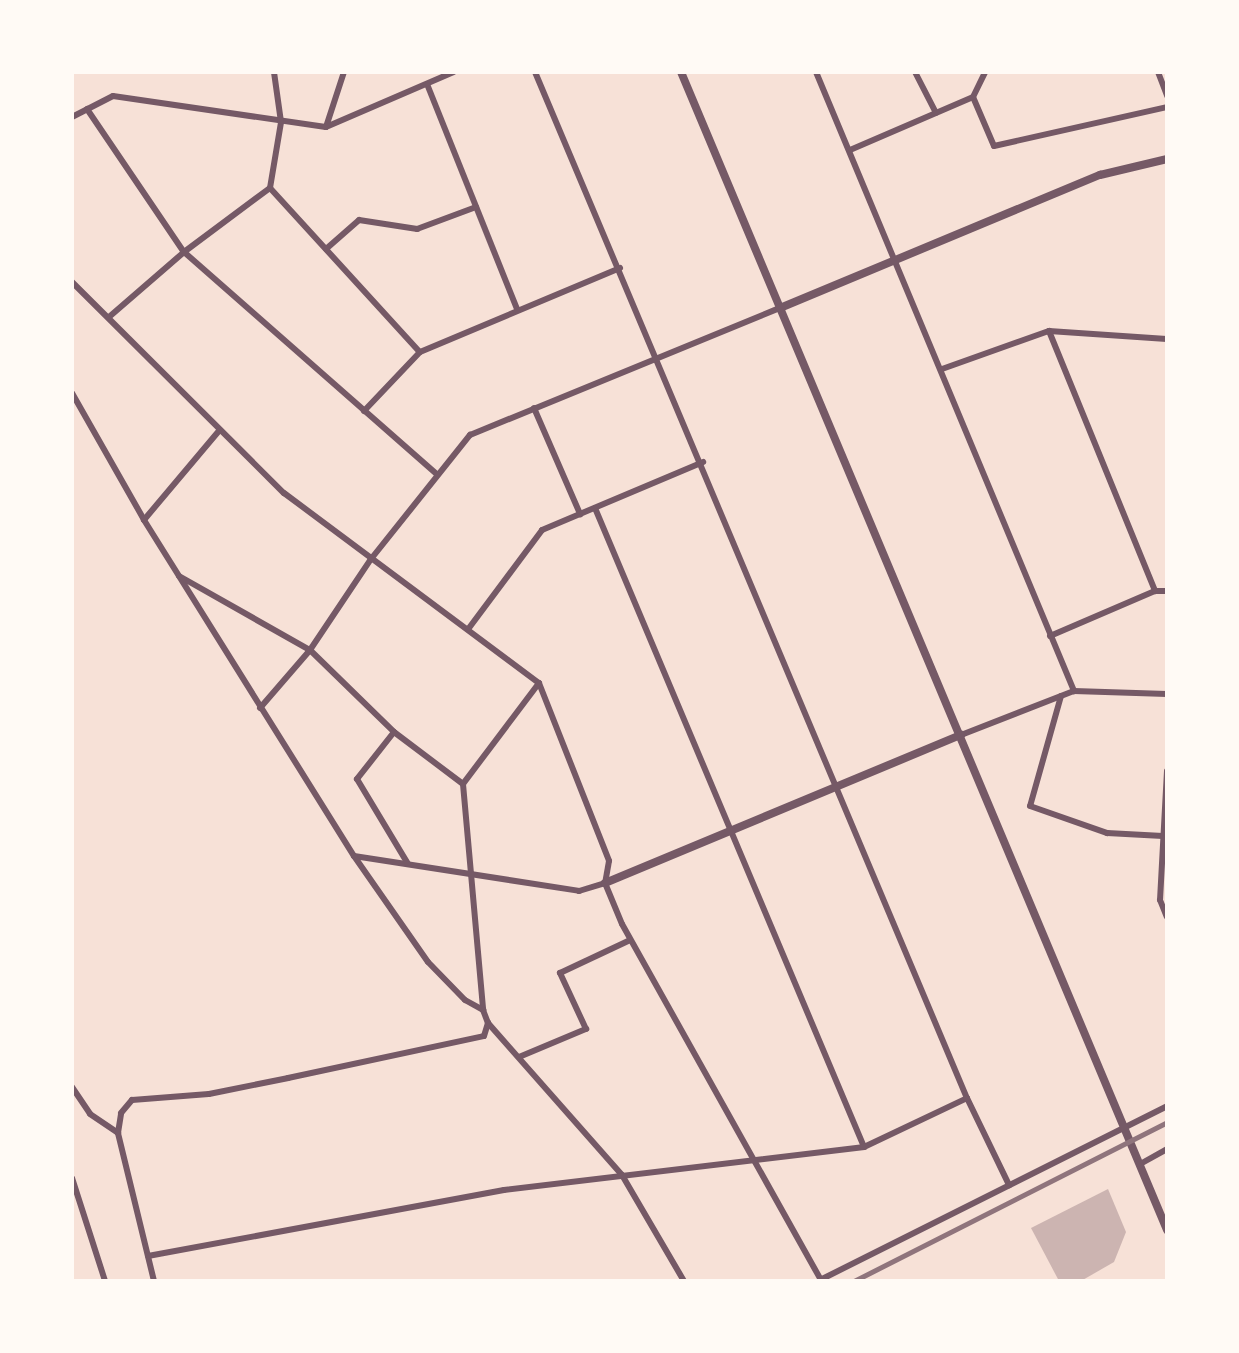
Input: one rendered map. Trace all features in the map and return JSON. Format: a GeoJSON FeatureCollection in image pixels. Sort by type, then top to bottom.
{"type":"FeatureCollection","features":[{"type":"Feature","properties":{"kind":"street"},"geometry":{"type":"LineString","coordinates":[[108,317],[184,252],[270,188],[281,122],[274,72]]}},
{"type":"Feature","properties":{"kind":"street"},"geometry":{"type":"LineString","coordinates":[[326,127],[344,72]]}},
{"type":"Feature","properties":{"kind":"street"},"geometry":{"type":"LineString","coordinates":[[72,117],[113,96],[326,127],[454,72]]}},
{"type":"Feature","properties":{"kind":"street"},"geometry":{"type":"LineString","coordinates":[[536,72],[659,357],[967,1098],[1009,1185]]}},
{"type":"Feature","properties":{"kind":"street"},"geometry":{"type":"LineString","coordinates":[[681,72],[1142,1163],[1167,1230]]}},
{"type":"Feature","properties":{"kind":"street"},"geometry":{"type":"LineString","coordinates":[[816,72],[1074,691]]}},
{"type":"Feature","properties":{"kind":"street"},"geometry":{"type":"LineString","coordinates":[[915,72],[936,113]]}},
{"type":"Feature","properties":{"kind":"street"},"geometry":{"type":"LineString","coordinates":[[850,150],[972,97],[985,72]]}},
{"type":"Feature","properties":{"kind":"street"},"geometry":{"type":"LineString","coordinates":[[1158,72],[1167,96]]}},
{"type":"Feature","properties":{"kind":"street"},"geometry":{"type":"LineString","coordinates":[[427,84],[517,309]]}},
{"type":"Feature","properties":{"kind":"street"},"geometry":{"type":"LineString","coordinates":[[972,97],[994,146],[1167,107]]}},
{"type":"Feature","properties":{"kind":"street"},"geometry":{"type":"LineString","coordinates":[[87,110],[184,252],[437,474]]}},
{"type":"Feature","properties":{"kind":"street"},"geometry":{"type":"LineString","coordinates":[[260,708],[310,650],[371,559],[470,435],[1100,175],[1167,159]]}},
{"type":"Feature","properties":{"kind":"street"},"geometry":{"type":"LineString","coordinates":[[270,188],[419,352]]}},
{"type":"Feature","properties":{"kind":"street"},"geometry":{"type":"LineString","coordinates":[[326,249],[359,220],[417,229],[476,207]]}},
{"type":"Feature","properties":{"kind":"street"},"geometry":{"type":"LineString","coordinates":[[364,411],[419,352],[620,268]]}},
{"type":"Feature","properties":{"kind":"street"},"geometry":{"type":"LineString","coordinates":[[72,282],[218,432],[284,493],[469,628],[539,683],[609,861],[605,883],[630,940],[820,1280],[1167,1106]]}},
{"type":"Feature","properties":{"kind":"street"},"geometry":{"type":"LineString","coordinates":[[942,369],[1049,331],[1167,339]]}},
{"type":"Feature","properties":{"kind":"street"},"geometry":{"type":"LineString","coordinates":[[1049,331],[1155,591]]}},
{"type":"Feature","properties":{"kind":"street"},"geometry":{"type":"LineString","coordinates":[[72,393],[177,575],[354,856],[428,962],[465,1000],[483,1010]]}},
{"type":"Feature","properties":{"kind":"street"},"geometry":{"type":"LineString","coordinates":[[534,408],[580,514]]}},
{"type":"Feature","properties":{"kind":"street"},"geometry":{"type":"LineString","coordinates":[[144,520],[218,432]]}},
{"type":"Feature","properties":{"kind":"street"},"geometry":{"type":"LineString","coordinates":[[469,628],[542,530],[703,462]]}},
{"type":"Feature","properties":{"kind":"street"},"geometry":{"type":"LineString","coordinates":[[595,508],[864,1147]]}},
{"type":"Feature","properties":{"kind":"street"},"geometry":{"type":"LineString","coordinates":[[177,575],[310,650],[394,732],[463,784]]}},
{"type":"Feature","properties":{"kind":"street"},"geometry":{"type":"LineString","coordinates":[[1050,636],[1155,591],[1167,591]]}},
{"type":"Feature","properties":{"kind":"street"},"geometry":{"type":"LineString","coordinates":[[539,683],[463,784],[483,1010],[488,1023],[622,1175],[684,1281]]}},
{"type":"Feature","properties":{"kind":"street"},"geometry":{"type":"LineString","coordinates":[[354,856],[579,891],[605,883],[1074,691],[1167,694]]}},
{"type":"Feature","properties":{"kind":"street"},"geometry":{"type":"LineString","coordinates":[[1060,696],[1030,806],[1107,833],[1163,836]]}},
{"type":"Feature","properties":{"kind":"street"},"geometry":{"type":"LineString","coordinates":[[394,732],[357,779],[408,864]]}},
{"type":"Feature","properties":{"kind":"street"},"geometry":{"type":"LineString","coordinates":[[1167,771],[1160,900],[1167,917]]}},
{"type":"Feature","properties":{"kind":"street"},"geometry":{"type":"LineString","coordinates":[[519,1057],[586,1029],[561,973],[630,940]]}},
{"type":"Feature","properties":{"kind":"street"},"geometry":{"type":"LineString","coordinates":[[153,1281],[118,1133],[125,1106],[141,1097],[209,1094],[484,1036],[488,1023]]}},
{"type":"Feature","properties":{"kind":"street"},"geometry":{"type":"LineString","coordinates":[[72,1087],[90,1114],[118,1133]]}},
{"type":"Feature","properties":{"kind":"street"},"geometry":{"type":"LineString","coordinates":[[148,1256],[380,1211],[622,1175],[864,1147],[967,1098]]}},
{"type":"Feature","properties":{"kind":"street"},"geometry":{"type":"LineString","coordinates":[[1142,1163],[1167,1149]]}},
{"type":"Feature","properties":{"kind":"street"},"geometry":{"type":"LineString","coordinates":[[72,1178],[105,1281]]}},
{"type":"Feature","properties":{"kind":"building"},"geometry":{"type":"Polygon","coordinates":[[[1108,1189],[1126,1232],[1114,1262],[1081,1281],[1059,1281],[1031,1228],[1108,1189]]]}},
{"type":"Feature","properties":{"kind":"railway"},"geometry":{"type":"LineString","coordinates":[[854,1281],[1167,1122]]}}]}
